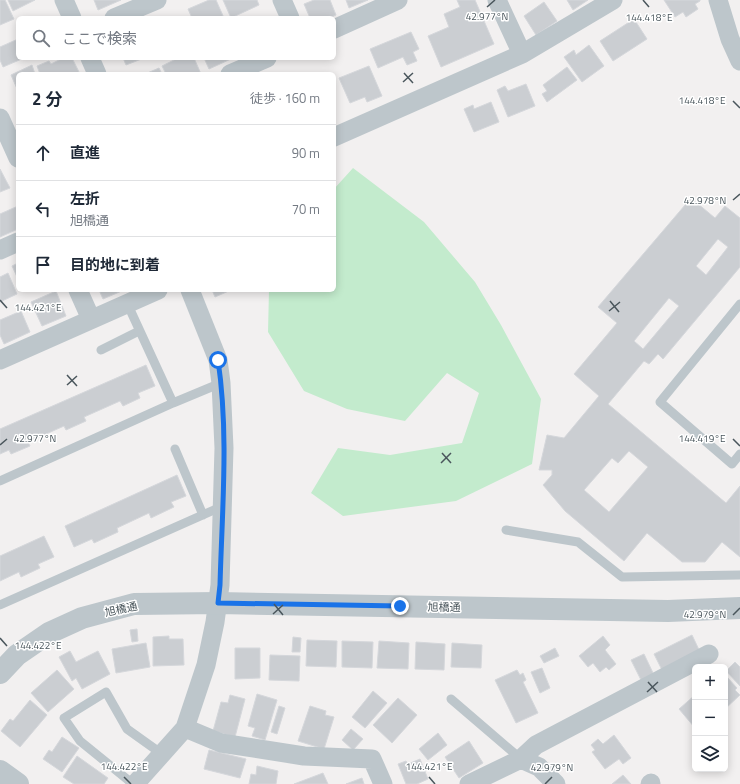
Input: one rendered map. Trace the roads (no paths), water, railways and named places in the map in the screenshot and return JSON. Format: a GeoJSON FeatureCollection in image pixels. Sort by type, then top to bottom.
{"type":"FeatureCollection","features":[{"type":"Feature","properties":{"kind":"street"},"geometry":{"type":"LineString","coordinates":[[64,0],[71,16]]}},
{"type":"Feature","properties":{"kind":"street"},"geometry":{"type":"LineString","coordinates":[[119,16],[157,0]]}},
{"type":"Feature","properties":{"kind":"street"},"geometry":{"type":"LineString","coordinates":[[282,0],[289,16]]}},
{"type":"Feature","properties":{"kind":"street"},"geometry":{"type":"LineString","coordinates":[[336,28],[398,0]]}},
{"type":"Feature","properties":{"kind":"street"},"geometry":{"type":"LineString","coordinates":[[497,0],[522,54]]}},
{"type":"Feature","properties":{"kind":"street"},"geometry":{"type":"LineString","coordinates":[[336,136],[522,54],[613,0]]}},
{"type":"Feature","properties":{"kind":"street"},"geometry":{"type":"LineString","coordinates":[[718,0],[735,36],[740,61]]}},
{"type":"Feature","properties":{"kind":"street"},"geometry":{"type":"LineString","coordinates":[[91,60],[96,72]]}},
{"type":"Feature","properties":{"kind":"street"},"geometry":{"type":"LineString","coordinates":[[235,72],[262,60]]}},
{"type":"Feature","properties":{"kind":"street"},"geometry":{"type":"LineString","coordinates":[[0,118],[16,154]]}},
{"type":"Feature","properties":{"kind":"street"},"geometry":{"type":"LineString","coordinates":[[0,250],[16,243]]}},
{"type":"Feature","properties":{"kind":"street"},"geometry":{"type":"LineString","coordinates":[[79,292],[91,319]]}},
{"type":"Feature","properties":{"kind":"street"},"geometry":{"type":"LineString","coordinates":[[0,360],[153,292]]}},
{"type":"Feature","properties":{"kind":"street"},"geometry":{"type":"LineString","coordinates":[[134,784],[185,728],[206,665],[218,603],[223,506],[224,448],[222,383],[218,360],[191,292]]}},
{"type":"Feature","properties":{"kind":"street","name":"旭橋通"},"geometry":{"type":"LineString","coordinates":[[0,673],[17,655],[49,633],[82,618],[134,604],[218,603],[668,611],[740,608]]}},
{"type":"Feature","properties":{"kind":"street"},"geometry":{"type":"LineString","coordinates":[[469,784],[521,759],[536,745],[709,654]]}},
{"type":"Feature","properties":{"kind":"street"},"geometry":{"type":"LineString","coordinates":[[185,728],[222,743],[304,756],[372,760],[383,784]]}},
{"type":"Feature","properties":{"kind":"street"},"geometry":{"type":"LineString","coordinates":[[521,759],[539,768],[556,784]]}},
{"type":"Feature","properties":{"kind":"street"},"geometry":{"type":"LineString","coordinates":[[0,771],[18,784]]}},
{"type":"Feature","properties":{"kind":"lane"},"geometry":{"type":"LineString","coordinates":[[126,303],[173,403]]}},
{"type":"Feature","properties":{"kind":"lane"},"geometry":{"type":"LineString","coordinates":[[740,304],[660,402],[732,464],[740,454]]}},
{"type":"Feature","properties":{"kind":"lane"},"geometry":{"type":"LineString","coordinates":[[101,350],[139,331]]}},
{"type":"Feature","properties":{"kind":"lane"},"geometry":{"type":"LineString","coordinates":[[0,481],[173,403],[222,383]]}},
{"type":"Feature","properties":{"kind":"lane"},"geometry":{"type":"LineString","coordinates":[[175,449],[203,515]]}},
{"type":"Feature","properties":{"kind":"lane"},"geometry":{"type":"LineString","coordinates":[[0,605],[223,506]]}},
{"type":"Feature","properties":{"kind":"lane"},"geometry":{"type":"LineString","coordinates":[[506,530],[578,542],[622,577],[740,575]]}},
{"type":"Feature","properties":{"kind":"lane"},"geometry":{"type":"LineString","coordinates":[[134,784],[80,741],[64,718],[106,692],[127,729],[162,754]]}},
{"type":"Feature","properties":{"kind":"lane"},"geometry":{"type":"LineString","coordinates":[[451,700],[521,759]]}}]}
